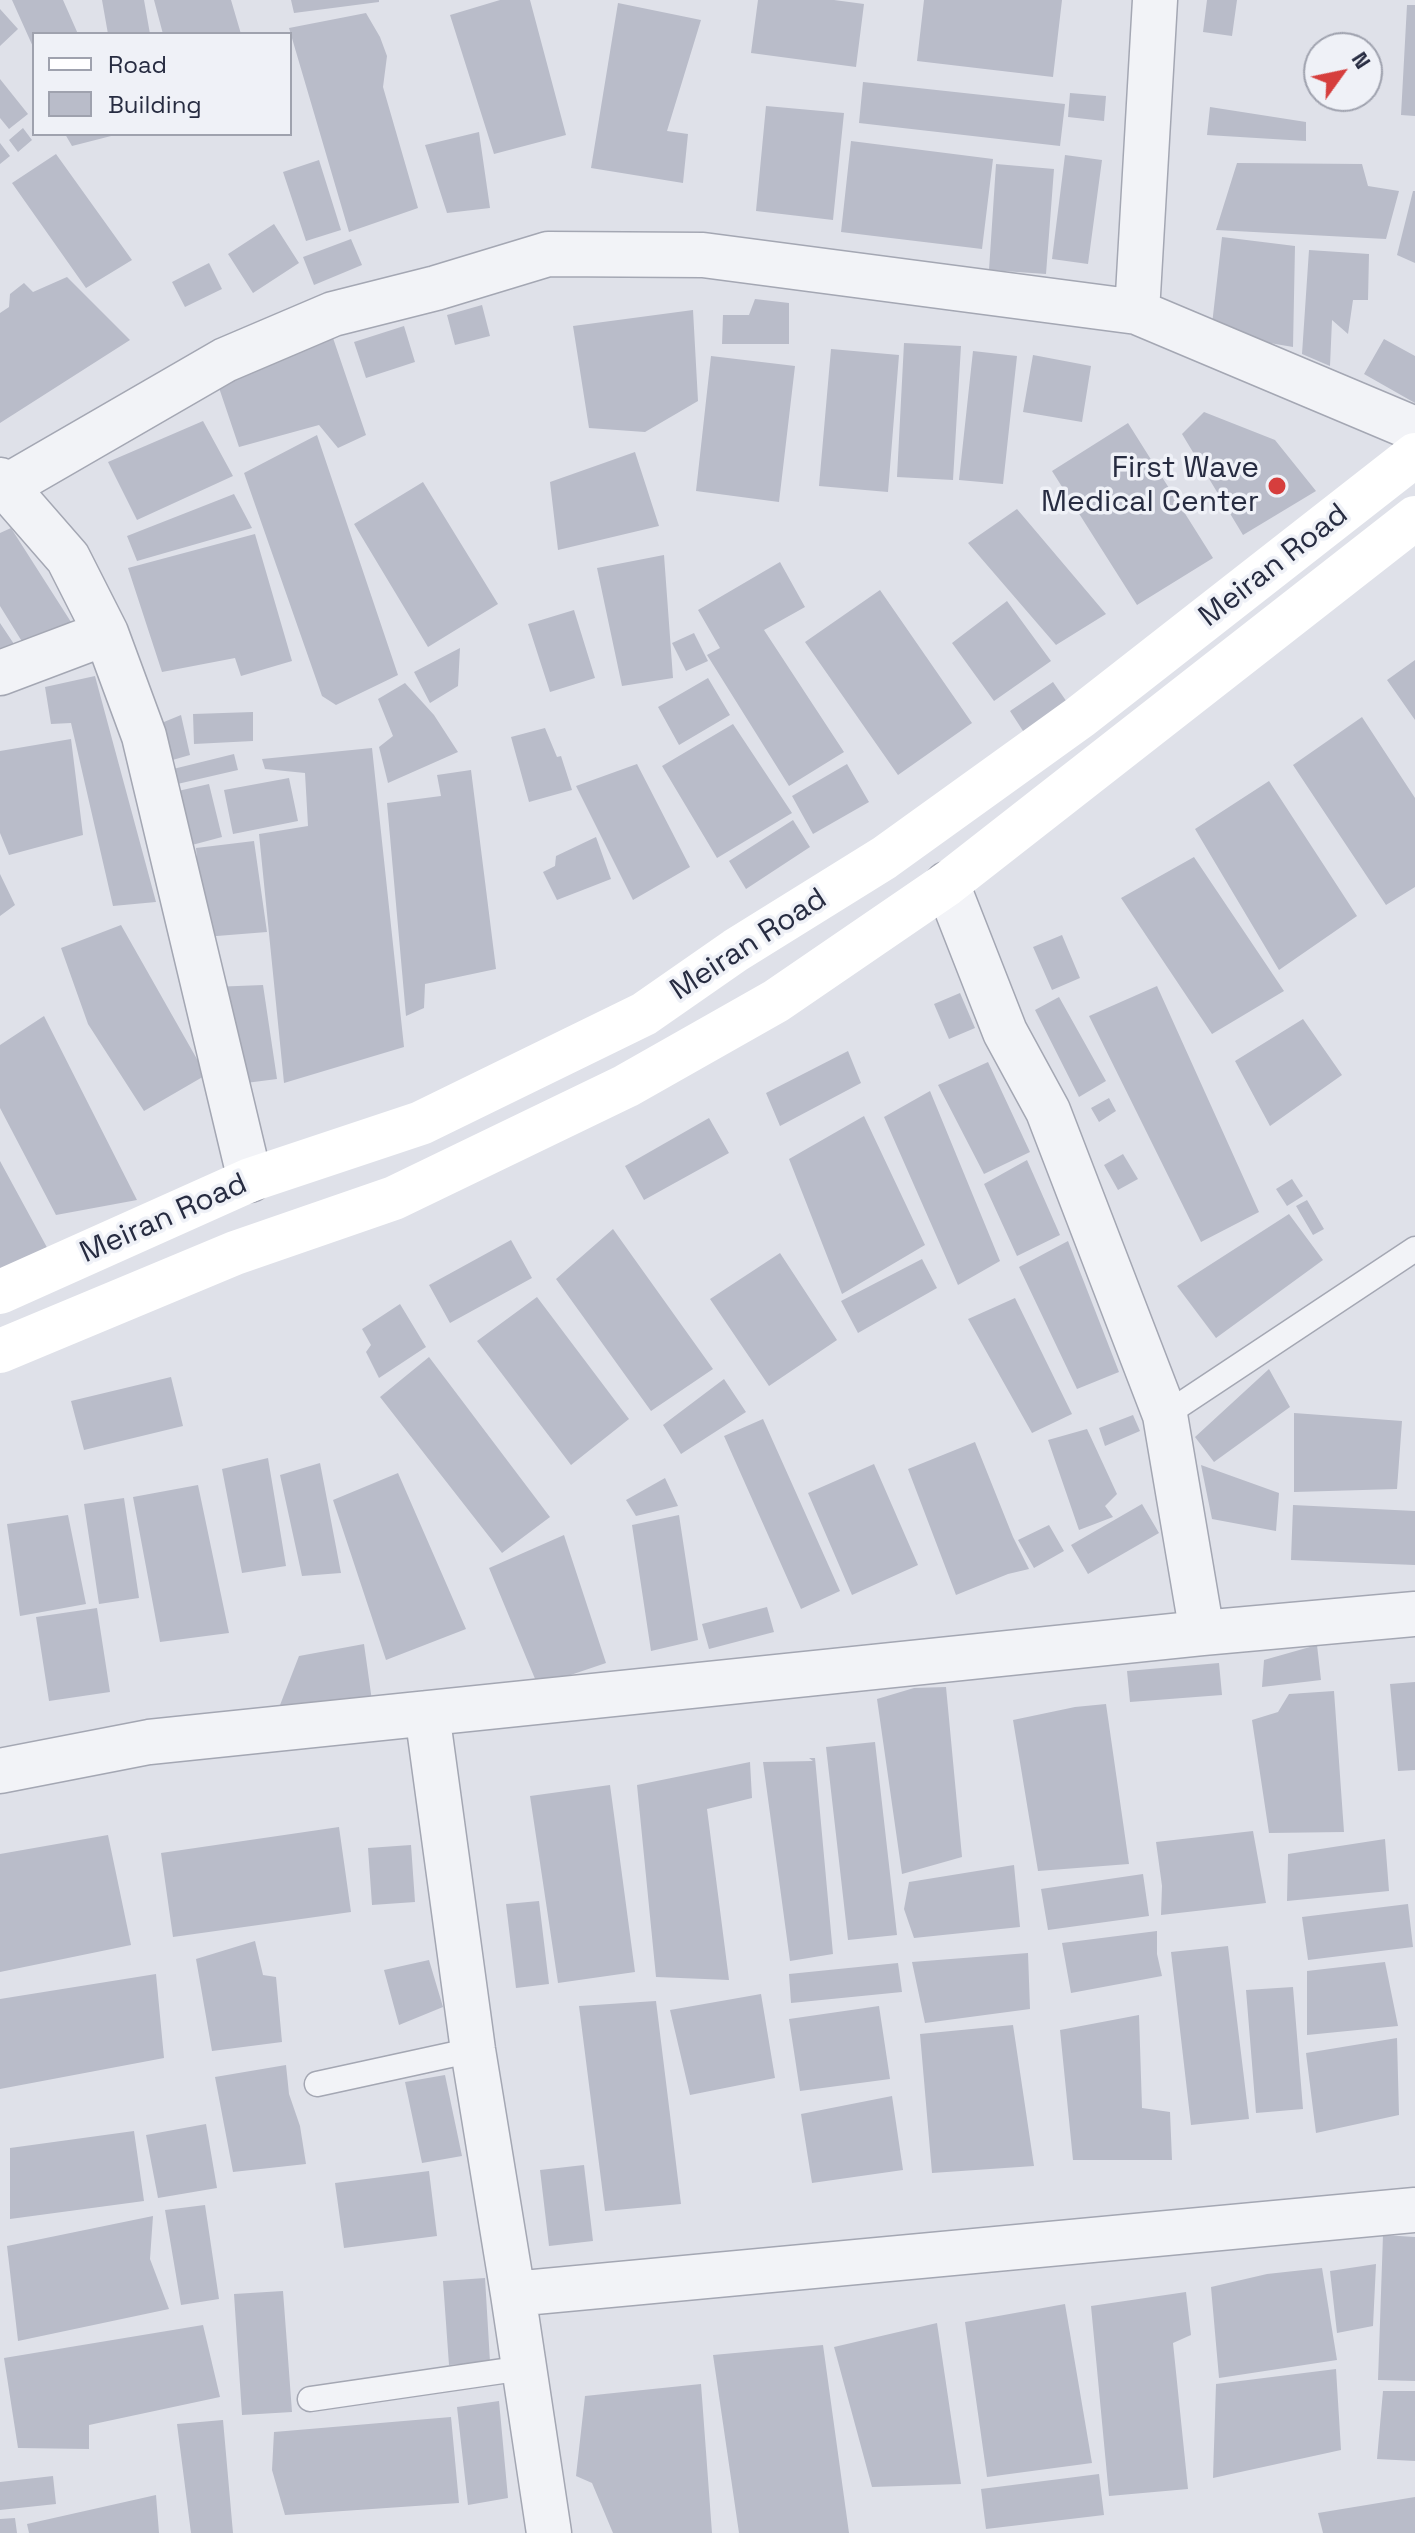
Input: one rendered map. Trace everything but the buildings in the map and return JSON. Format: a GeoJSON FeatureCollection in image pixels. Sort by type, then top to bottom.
{"type":"FeatureCollection","features":[{"type":"Feature","properties":{"kind":"main road","name":"Meiran Road"},"geometry":{"type":"LineString","coordinates":[[0,1292],[250,1180],[421,1123],[644,1014],[736,950],[884,858],[1080,717],[1415,455]]}},
{"type":"Feature","properties":{"kind":"main road","name":"Meiran Road"},"geometry":{"type":"LineString","coordinates":[[0,1351],[235,1253],[394,1198],[626,1086],[776,1001],[947,884],[1415,518]]}},
{"type":"Feature","properties":{"kind":"street"},"geometry":{"type":"LineString","coordinates":[[1137,312],[1155,0]]}},
{"type":"Feature","properties":{"kind":"street"},"geometry":{"type":"LineString","coordinates":[[250,1180],[144,736],[106,633],[68,558],[4,483],[225,360],[333,314],[436,288],[548,254],[703,255],[1137,312],[1415,429]]}},
{"type":"Feature","properties":{"kind":"street"},"geometry":{"type":"LineString","coordinates":[[0,673],[106,633]]}},
{"type":"Feature","properties":{"kind":"street"},"geometry":{"type":"LineString","coordinates":[[947,884],[1005,1032],[1048,1111],[1165,1415],[1202,1633]]}},
{"type":"Feature","properties":{"kind":"street"},"geometry":{"type":"LineString","coordinates":[[0,1771],[149,1742],[1202,1633],[1415,1614]]}},
{"type":"Feature","properties":{"kind":"street"},"geometry":{"type":"LineString","coordinates":[[427,1713],[473,2050],[549,2533]]}},
{"type":"Feature","properties":{"kind":"street"},"geometry":{"type":"LineString","coordinates":[[513,2294],[1415,2210]]}},
{"type":"Feature","properties":{"kind":"lane"},"geometry":{"type":"LineString","coordinates":[[1165,1415],[1415,1249]]}},
{"type":"Feature","properties":{"kind":"lane"},"geometry":{"type":"LineString","coordinates":[[317,2084],[473,2050]]}},
{"type":"Feature","properties":{"kind":"lane"},"geometry":{"type":"LineString","coordinates":[[310,2399],[523,2368]]}},
{"type":"Feature","properties":{"kind":"place","name":"First Wave Medical Center"},"geometry":{"type":"Point","coordinates":[1277,486]}}]}
